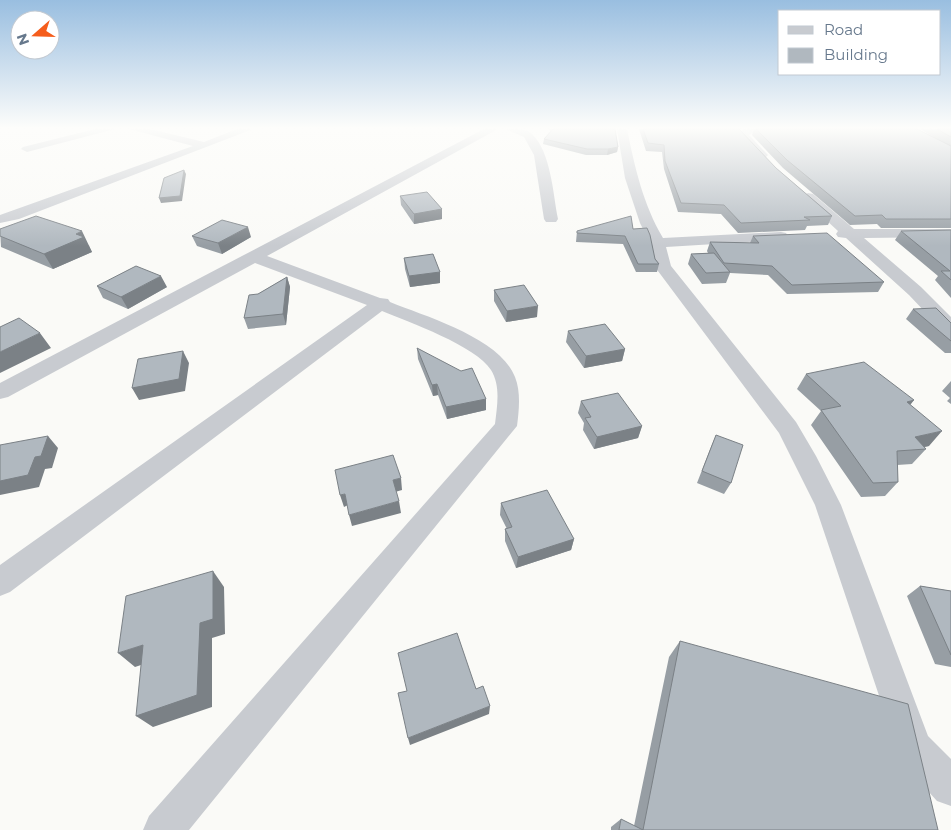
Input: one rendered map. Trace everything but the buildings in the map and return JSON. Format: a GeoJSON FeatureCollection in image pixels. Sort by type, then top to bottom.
{"type":"FeatureCollection","features":[{"type":"Feature","properties":{"kind":"street"},"geometry":{"type":"LineString","coordinates":[[0,219],[14,216],[144,168]]}},
{"type":"Feature","properties":{"kind":"street"},"geometry":{"type":"LineString","coordinates":[[0,392],[422,168]]}},
{"type":"Feature","properties":{"kind":"street"},"geometry":{"type":"LineString","coordinates":[[542,168],[552,219]]}},
{"type":"Feature","properties":{"kind":"street"},"geometry":{"type":"LineString","coordinates":[[629,168],[647,223],[658,243],[663,267],[788,428],[807,462],[828,505],[914,748],[951,787]]}},
{"type":"Feature","properties":{"kind":"street"},"geometry":{"type":"LineString","coordinates":[[800,190],[915,292],[951,328]]}},
{"type":"Feature","properties":{"kind":"street"},"geometry":{"type":"LineString","coordinates":[[826,234],[951,233]]}},
{"type":"Feature","properties":{"kind":"street"},"geometry":{"type":"LineString","coordinates":[[658,243],[791,236]]}},
{"type":"Feature","properties":{"kind":"street"},"geometry":{"type":"LineString","coordinates":[[163,830],[506,426],[510,397],[504,376],[495,360],[474,345],[382,303],[254,257]]}},
{"type":"Feature","properties":{"kind":"street"},"geometry":{"type":"LineString","coordinates":[[0,582],[382,303]]}}]}
